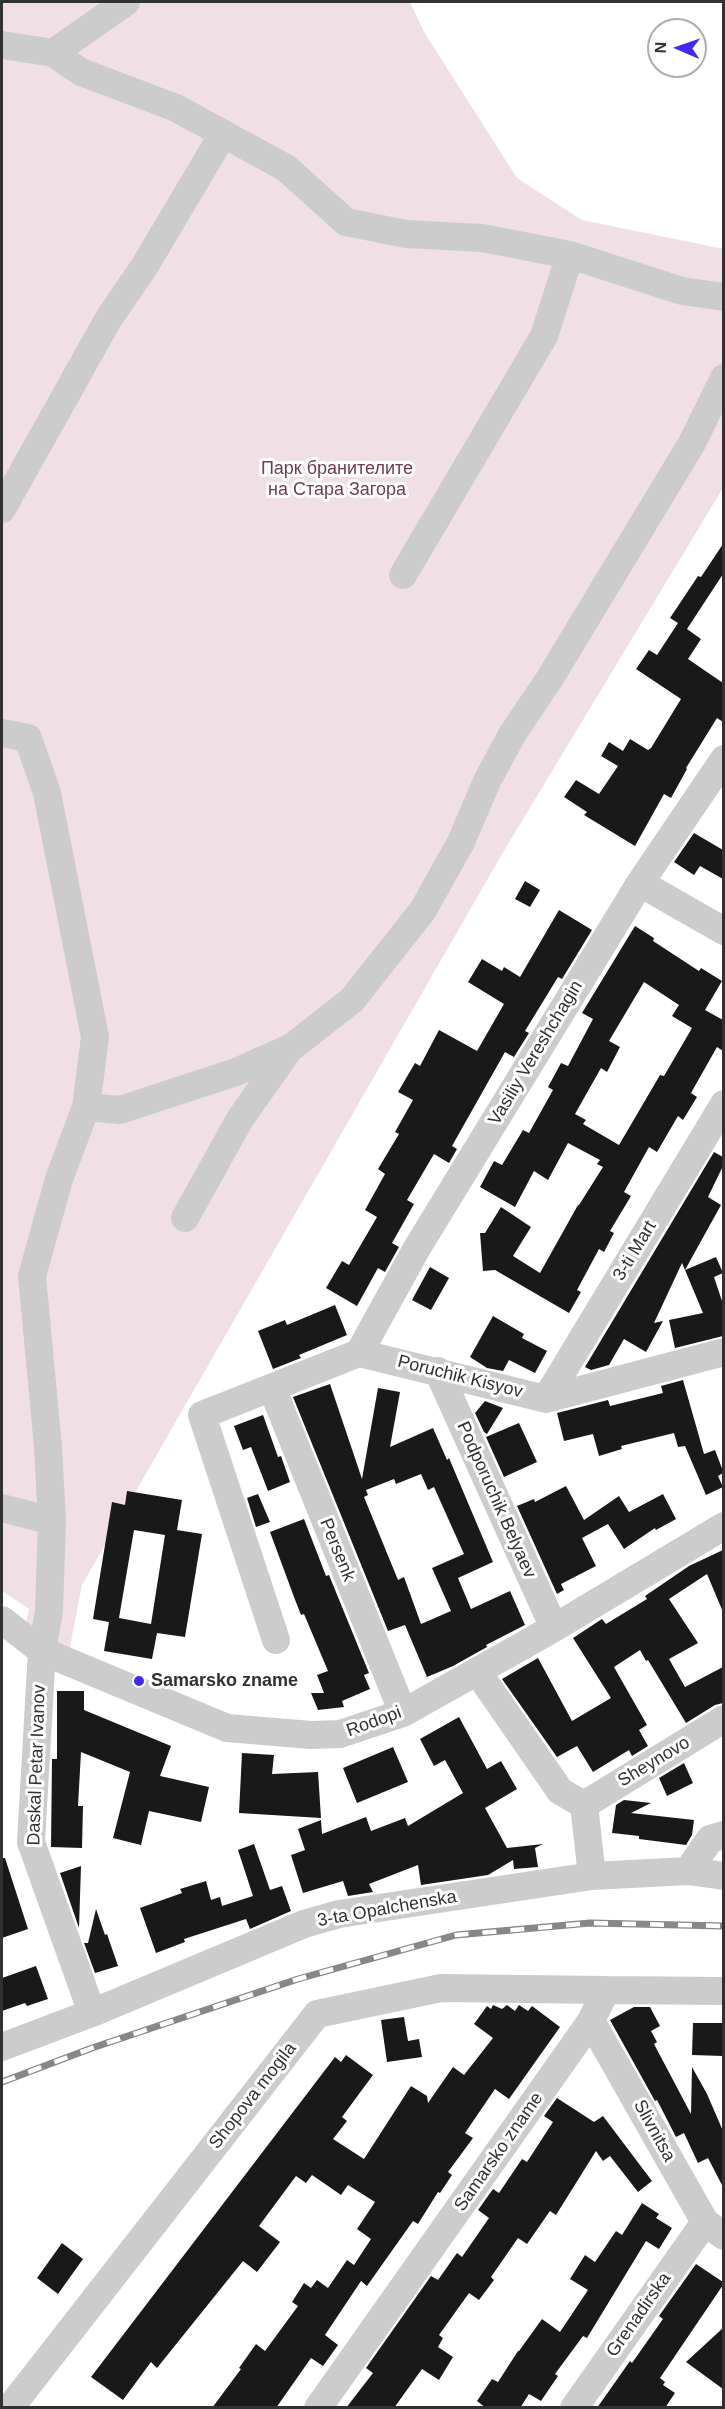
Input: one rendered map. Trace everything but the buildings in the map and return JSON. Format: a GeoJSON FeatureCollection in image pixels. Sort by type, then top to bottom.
{"type":"FeatureCollection","features":[{"type":"Feature","properties":{"kind":"street"},"geometry":{"type":"LineString","coordinates":[[53,53],[126,2]]}},
{"type":"Feature","properties":{"kind":"street"},"geometry":{"type":"LineString","coordinates":[[2,45],[53,53],[81,72],[176,108],[286,168],[346,222],[406,234],[482,238],[570,255],[682,291],[723,297]]}},
{"type":"Feature","properties":{"kind":"street"},"geometry":{"type":"LineString","coordinates":[[2,509],[109,318],[144,267],[222,134]]}},
{"type":"Feature","properties":{"kind":"street"},"geometry":{"type":"LineString","coordinates":[[403,575],[544,336],[570,255]]}},
{"type":"Feature","properties":{"kind":"street"},"geometry":{"type":"LineString","coordinates":[[86,1107],[120,1110],[236,1072],[292,1047],[352,1000],[423,910],[461,842],[488,779],[513,733],[692,443],[723,378]]}},
{"type":"Feature","properties":{"kind":"street"},"geometry":{"type":"LineString","coordinates":[[2,733],[28,738],[47,793],[95,1037],[86,1107],[59,1179],[32,1276],[48,1447],[52,1521],[49,1611],[42,1651]]}},
{"type":"Feature","properties":{"kind":"street","name":"Vasiliy Vereshchagin"},"geometry":{"type":"LineString","coordinates":[[359,1353],[417,1248],[640,883],[723,759]]}},
{"type":"Feature","properties":{"kind":"street"},"geometry":{"type":"LineString","coordinates":[[640,883],[723,931]]}},
{"type":"Feature","properties":{"kind":"street"},"geometry":{"type":"LineString","coordinates":[[185,1218],[240,1119],[292,1047]]}},
{"type":"Feature","properties":{"kind":"street","name":"3-ti Mart"},"geometry":{"type":"LineString","coordinates":[[546,1399],[723,1104]]}},
{"type":"Feature","properties":{"kind":"street","name":"Poruchik Kisyov"},"geometry":{"type":"LineString","coordinates":[[359,1353],[546,1399],[723,1352]]}},
{"type":"Feature","properties":{"kind":"street"},"geometry":{"type":"LineString","coordinates":[[276,1640],[202,1414],[359,1353]]}},
{"type":"Feature","properties":{"kind":"street","name":"Podporuchik Belyaev"},"geometry":{"type":"LineString","coordinates":[[438,1371],[554,1628]]}},
{"type":"Feature","properties":{"kind":"street","name":"Persenk"},"geometry":{"type":"LineString","coordinates":[[272,1388],[403,1713]]}},
{"type":"Feature","properties":{"kind":"street"},"geometry":{"type":"LineString","coordinates":[[2,1508],[52,1521]]}},
{"type":"Feature","properties":{"kind":"street","name":"Rodopi"},"geometry":{"type":"LineString","coordinates":[[2,1620],[42,1651],[227,1728],[311,1736],[340,1734],[403,1713],[554,1628],[723,1526]]}},
{"type":"Feature","properties":{"kind":"street","name":"Daskal Petar Ivanov"},"geometry":{"type":"LineString","coordinates":[[42,1651],[31,1842],[92,2013]]}},
{"type":"Feature","properties":{"kind":"street"},"geometry":{"type":"LineString","coordinates":[[477,1671],[560,1791],[584,1805],[592,1876]]}},
{"type":"Feature","properties":{"kind":"street","name":"Sheynovo"},"geometry":{"type":"LineString","coordinates":[[584,1805],[723,1719]]}},
{"type":"Feature","properties":{"kind":"street"},"geometry":{"type":"LineString","coordinates":[[688,1871],[710,1839],[723,1834]]}},
{"type":"Feature","properties":{"kind":"street","name":"3-ta Opalchenska"},"geometry":{"type":"LineString","coordinates":[[2,2047],[92,2013],[304,1924],[339,1914],[592,1876],[688,1871],[723,1876]]}},
{"type":"Feature","properties":{"kind":"street","name":"Shopova mogila"},"geometry":{"type":"LineString","coordinates":[[10,2408],[317,2014],[441,1988],[606,1990]]}},
{"type":"Feature","properties":{"kind":"street"},"geometry":{"type":"LineString","coordinates":[[606,1990],[723,1991]]}},
{"type":"Feature","properties":{"kind":"street","name":"Samarsko zname"},"geometry":{"type":"LineString","coordinates":[[322,2406],[591,2020],[606,1990]]}},
{"type":"Feature","properties":{"kind":"street","name":"Slivnitsa"},"geometry":{"type":"LineString","coordinates":[[591,2020],[714,2229]]}},
{"type":"Feature","properties":{"kind":"street","name":"Grenadirska"},"geometry":{"type":"LineString","coordinates":[[574,2408],[714,2229]]}},
{"type":"Feature","properties":{"kind":"green space","name":"Парк бранителите на Стара Загора"},"geometry":{"type":"Polygon","coordinates":[[[2,2],[410,2],[424,32],[517,178],[582,220],[724,249],[723,488],[502,854],[82,1585],[68,1657],[25,1628],[29,1609],[2,1591],[2,2]]]}},
{"type":"Feature","properties":{"kind":"railway"},"geometry":{"type":"LineString","coordinates":[[2,2082],[92,2048],[298,1979],[456,1935],[590,1923],[724,1926]]}},
{"type":"Feature","properties":{"kind":"place","name":"Samarsko zname"},"geometry":{"type":"Point","coordinates":[139,1681]}}]}
